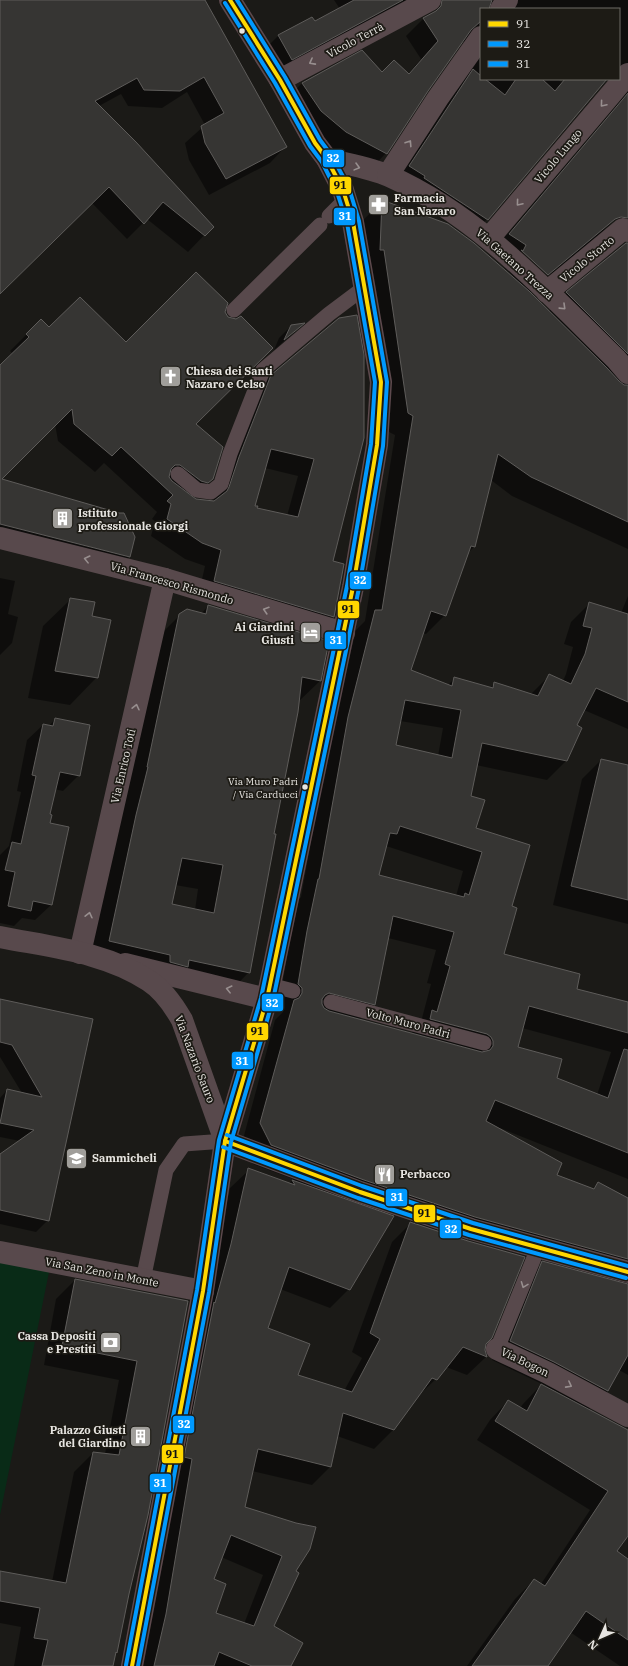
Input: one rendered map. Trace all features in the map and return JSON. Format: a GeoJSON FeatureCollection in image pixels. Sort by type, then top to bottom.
{"type":"FeatureCollection","features":[{"type":"Feature","properties":{"kind":"main road"},"geometry":{"type":"LineString","coordinates":[[132,1666],[203,1291],[225,1141],[269,992],[353,587],[377,445],[381,382],[353,222],[343,190],[280,80],[230,0]]}},
{"type":"Feature","properties":{"kind":"street","name":"Vicolo Terrà"},"geometry":{"type":"LineString","coordinates":[[280,80],[430,0]]}},
{"type":"Feature","properties":{"kind":"street"},"geometry":{"type":"LineString","coordinates":[[388,175],[438,98],[480,38]]}},
{"type":"Feature","properties":{"kind":"street","name":"Vicolo Lungo"},"geometry":{"type":"LineString","coordinates":[[489,238],[628,74]]}},
{"type":"Feature","properties":{"kind":"street","name":"Via Gaetano Trezza"},"geometry":{"type":"LineString","coordinates":[[321,151],[388,175],[440,203],[489,238],[616,359],[628,373]]}},
{"type":"Feature","properties":{"kind":"street","name":"Vicolo Storto"},"geometry":{"type":"LineString","coordinates":[[547,292],[623,229],[628,231]]}},
{"type":"Feature","properties":{"kind":"street","name":"Via Francesco Rismondo"},"geometry":{"type":"LineString","coordinates":[[0,538],[165,579],[344,633]]}},
{"type":"Feature","properties":{"kind":"street","name":"Via Enrico Toti"},"geometry":{"type":"LineString","coordinates":[[80,953],[165,579]]}},
{"type":"Feature","properties":{"kind":"street","name":"Via Nazario Sauro"},"geometry":{"type":"LineString","coordinates":[[0,937],[80,953],[111,961],[269,992]]}},
{"type":"Feature","properties":{"kind":"street","name":"Via Nazario Sauro"},"geometry":{"type":"LineString","coordinates":[[111,961],[150,981],[173,1004],[182,1020],[191,1043],[225,1141]]}},
{"type":"Feature","properties":{"kind":"street"},"geometry":{"type":"LineString","coordinates":[[225,1141],[360,1192],[471,1230],[628,1272]]}},
{"type":"Feature","properties":{"kind":"street","name":"Via San Zeno in Monte"},"geometry":{"type":"LineString","coordinates":[[0,1252],[203,1291]]}},
{"type":"Feature","properties":{"kind":"street","name":"Via Bogon"},"geometry":{"type":"LineString","coordinates":[[497,1349],[628,1416]]}},
{"type":"Feature","properties":{"kind":"lane"},"geometry":{"type":"LineString","coordinates":[[234,310],[346,199]]}},
{"type":"Feature","properties":{"kind":"lane"},"geometry":{"type":"LineString","coordinates":[[178,474],[197,490],[211,492],[221,484],[230,454],[263,370],[328,314],[365,287]]}},
{"type":"Feature","properties":{"kind":"lane"},"geometry":{"type":"LineString","coordinates":[[269,992],[294,991]]}},
{"type":"Feature","properties":{"kind":"lane","name":"Volto Muro Padri"},"geometry":{"type":"LineString","coordinates":[[331,1002],[484,1043]]}},
{"type":"Feature","properties":{"kind":"lane"},"geometry":{"type":"LineString","coordinates":[[143,1280],[166,1170],[184,1144],[225,1141]]}},
{"type":"Feature","properties":{"kind":"lane","name":"Via Bogon"},"geometry":{"type":"LineString","coordinates":[[497,1349],[538,1248]]}},
{"type":"Feature","properties":{"kind":"green space"},"geometry":{"type":"Polygon","coordinates":[[[0,1262],[49,1272],[0,1515],[0,1262]]]}},
{"type":"Feature","properties":{"kind":"building"},"geometry":{"type":"Polygon","coordinates":[[[0,0],[205,0],[287,147],[226,179],[205,143],[201,126],[224,113],[204,77],[180,91],[144,90],[137,78],[95,101],[136,142],[214,227],[205,236],[163,202],[144,224],[109,187],[0,294],[0,0]]]}},
{"type":"Feature","properties":{"kind":"building"},"geometry":{"type":"Polygon","coordinates":[[[354,0],[403,0],[292,60],[278,35],[312,17],[315,21],[354,0]]]}},
{"type":"Feature","properties":{"kind":"building"},"geometry":{"type":"Polygon","coordinates":[[[442,0],[492,0],[489,8],[480,8],[480,22],[471,30],[428,91],[387,154],[346,132],[321,111],[302,83],[362,50],[382,72],[394,60],[409,74],[438,41],[423,18],[436,11],[441,6],[442,0]]]}},
{"type":"Feature","properties":{"kind":"building"},"geometry":{"type":"Polygon","coordinates":[[[473,69],[480,75],[480,80],[486,80],[505,95],[515,80],[543,80],[555,91],[564,80],[606,80],[488,220],[424,178],[425,176],[409,166],[473,69]]]}},
{"type":"Feature","properties":{"kind":"building"},"geometry":{"type":"Polygon","coordinates":[[[628,93],[628,218],[621,217],[615,219],[548,275],[521,250],[523,251],[526,245],[509,234],[628,93]]]}},
{"type":"Feature","properties":{"kind":"building"},"geometry":{"type":"Polygon","coordinates":[[[382,200],[448,224],[474,243],[529,291],[619,381],[624,385],[628,385],[628,522],[531,477],[498,454],[475,547],[471,546],[446,616],[431,611],[411,670],[452,686],[454,677],[493,688],[494,682],[538,696],[549,674],[571,684],[585,654],[592,628],[583,626],[589,602],[628,614],[628,702],[596,688],[577,725],[582,728],[567,761],[482,743],[471,796],[485,800],[476,828],[530,845],[512,906],[517,908],[504,954],[580,974],[577,989],[628,1002],[628,1033],[529,1006],[518,1047],[562,1059],[557,1078],[608,1098],[624,1049],[628,1050],[628,1153],[495,1100],[486,1121],[562,1163],[557,1175],[594,1189],[598,1182],[628,1198],[628,1259],[475,1217],[364,1180],[271,1145],[260,1123],[294,1000],[299,998],[302,993],[302,988],[298,984],[307,931],[319,879],[348,717],[375,610],[382,610],[413,416],[408,413],[384,250],[380,250],[382,200]],[[405,700],[396,745],[452,758],[461,710],[405,700]],[[400,826],[397,834],[390,833],[379,875],[464,897],[465,893],[469,895],[482,852],[400,826]],[[393,916],[375,1005],[329,993],[322,999],[324,1008],[329,1011],[482,1052],[490,1050],[493,1046],[491,1037],[487,1034],[430,1019],[432,1010],[437,1012],[450,966],[445,964],[454,932],[393,916]]]}},
{"type":"Feature","properties":{"kind":"building"},"geometry":{"type":"Polygon","coordinates":[[[626,243],[628,243],[628,354],[566,292],[626,243]]]}},
{"type":"Feature","properties":{"kind":"building"},"geometry":{"type":"Polygon","coordinates":[[[196,272],[228,303],[225,312],[228,317],[236,319],[241,316],[273,348],[196,424],[223,447],[213,479],[208,483],[201,481],[180,465],[175,465],[171,469],[169,477],[172,481],[196,499],[214,501],[227,491],[229,487],[271,375],[339,318],[357,315],[364,355],[364,438],[333,561],[344,564],[334,617],[214,581],[221,550],[202,543],[167,519],[171,504],[167,501],[173,495],[121,447],[112,456],[74,424],[72,409],[2,479],[119,513],[124,513],[135,537],[130,557],[0,524],[0,365],[29,337],[26,334],[41,319],[49,327],[80,297],[126,342],[196,272]],[[271,449],[255,506],[258,506],[257,508],[298,517],[314,459],[271,449]]]}},
{"type":"Feature","properties":{"kind":"building"},"geometry":{"type":"Polygon","coordinates":[[[305,323],[284,340],[291,325],[305,323]]]}},
{"type":"Feature","properties":{"kind":"building"},"geometry":{"type":"Polygon","coordinates":[[[70,598],[95,602],[92,616],[111,620],[98,678],[55,671],[70,598]]]}},
{"type":"Feature","properties":{"kind":"building"},"geometry":{"type":"Polygon","coordinates":[[[208,605],[329,641],[321,681],[302,677],[298,712],[274,834],[276,834],[250,973],[189,960],[188,967],[170,962],[170,955],[109,941],[136,815],[148,767],[179,614],[187,609],[206,614],[208,605]],[[182,858],[172,904],[214,913],[223,865],[182,858]]]}},
{"type":"Feature","properties":{"kind":"building"},"geometry":{"type":"Polygon","coordinates":[[[55,718],[90,725],[80,776],[60,772],[50,814],[52,815],[50,823],[69,827],[52,905],[33,901],[31,911],[8,906],[15,872],[5,870],[12,842],[21,844],[36,776],[32,775],[43,724],[53,726],[55,718]]]}},
{"type":"Feature","properties":{"kind":"building"},"geometry":{"type":"Polygon","coordinates":[[[601,759],[628,765],[628,900],[571,886],[601,759]]]}},
{"type":"Feature","properties":{"kind":"building"},"geometry":{"type":"Polygon","coordinates":[[[0,999],[93,1019],[49,1221],[0,1210],[0,1154],[34,1130],[0,1123],[7,1089],[42,1097],[12,1045],[0,1042],[0,999]]]}},
{"type":"Feature","properties":{"kind":"building"},"geometry":{"type":"Polygon","coordinates":[[[248,1168],[295,1185],[292,1180],[394,1216],[350,1290],[289,1267],[268,1328],[310,1344],[298,1375],[352,1392],[380,1339],[370,1333],[410,1222],[468,1241],[525,1257],[492,1338],[486,1344],[485,1350],[487,1357],[463,1347],[437,1380],[432,1378],[394,1430],[343,1413],[331,1467],[258,1449],[245,1507],[296,1523],[316,1527],[310,1549],[296,1571],[299,1573],[274,1626],[303,1643],[291,1666],[252,1666],[219,1652],[214,1666],[154,1666],[166,1614],[192,1459],[184,1457],[214,1302],[215,1303],[231,1244],[248,1168]],[[231,1535],[214,1579],[226,1584],[216,1613],[254,1626],[282,1556],[231,1535]]]}},
{"type":"Feature","properties":{"kind":"building"},"geometry":{"type":"Polygon","coordinates":[[[542,1261],[628,1284],[628,1355],[608,1391],[554,1362],[510,1341],[542,1261]]]}},
{"type":"Feature","properties":{"kind":"building","name":"Palazzo Giusti del Giardino"},"geometry":{"type":"Polygon","coordinates":[[[75,1279],[188,1301],[148,1515],[113,1666],[42,1666],[48,1640],[34,1638],[40,1608],[0,1601],[0,1571],[66,1583],[93,1452],[119,1455],[137,1361],[62,1346],[75,1279]]]}},
{"type":"Feature","properties":{"kind":"building"},"geometry":{"type":"Polygon","coordinates":[[[541,1384],[628,1430],[628,1536],[617,1551],[628,1559],[628,1640],[586,1611],[548,1666],[472,1666],[534,1579],[545,1586],[608,1491],[495,1421],[508,1400],[527,1411],[541,1384]]]}},
{"type":"Feature","properties":{"kind":"transit line","name":"91"},"geometry":{"type":"LineString","coordinates":[[132,1666],[203,1291],[225,1141],[267,999],[353,587],[377,445],[381,382],[353,222],[343,190],[327,159],[315,143],[280,80],[230,0]]}},
{"type":"Feature","properties":{"kind":"transit line","name":"32"},"geometry":{"type":"LineString","coordinates":[[138,1666],[209,1292],[231,1142],[273,1000],[359,588],[383,446],[387,382],[359,221],[349,188],[332,156],[320,140],[285,77],[237,0]]}},
{"type":"Feature","properties":{"kind":"transit line","name":"31"},"geometry":{"type":"LineString","coordinates":[[126,1665],[197,1290],[219,1140],[261,998],[347,586],[371,444],[375,382],[347,223],[337,192],[322,162],[310,146],[275,83],[225,3]]}},
{"type":"Feature","properties":{"kind":"transit line","name":"31"},"geometry":{"type":"LineString","coordinates":[[227,1135],[362,1186],[473,1223],[628,1266]]}},
{"type":"Feature","properties":{"kind":"transit line","name":"91"},"geometry":{"type":"LineString","coordinates":[[225,1141],[360,1192],[471,1229],[628,1272]]}},
{"type":"Feature","properties":{"kind":"transit line","name":"32"},"geometry":{"type":"LineString","coordinates":[[223,1147],[358,1198],[469,1235],[626,1278]]}},
{"type":"Feature","properties":{"kind":"place","name":"Farmacia San Nazaro"},"geometry":{"type":"Point","coordinates":[379,204]}},
{"type":"Feature","properties":{"kind":"place","name":"Chiesa dei Santi Nazaro e Celso"},"geometry":{"type":"Point","coordinates":[171,377]}},
{"type":"Feature","properties":{"kind":"place","name":"Istituto professionale Giorgi"},"geometry":{"type":"Point","coordinates":[63,519]}},
{"type":"Feature","properties":{"kind":"place","name":"Ai Giardini Giusti"},"geometry":{"type":"Point","coordinates":[310,633]}},
{"type":"Feature","properties":{"kind":"place","name":"Via Muro Padri / Via Carducci"},"geometry":{"type":"Point","coordinates":[305,787]}},
{"type":"Feature","properties":{"kind":"place","name":"Sammicheli"},"geometry":{"type":"Point","coordinates":[76,1158]}},
{"type":"Feature","properties":{"kind":"place","name":"Perbacco"},"geometry":{"type":"Point","coordinates":[384,1174]}},
{"type":"Feature","properties":{"kind":"place","name":"Cassa Depositi e Prestiti"},"geometry":{"type":"Point","coordinates":[111,1342]}},
{"type":"Feature","properties":{"kind":"place","name":"Palazzo Giusti del Giardino"},"geometry":{"type":"Point","coordinates":[141,1436]}}]}
